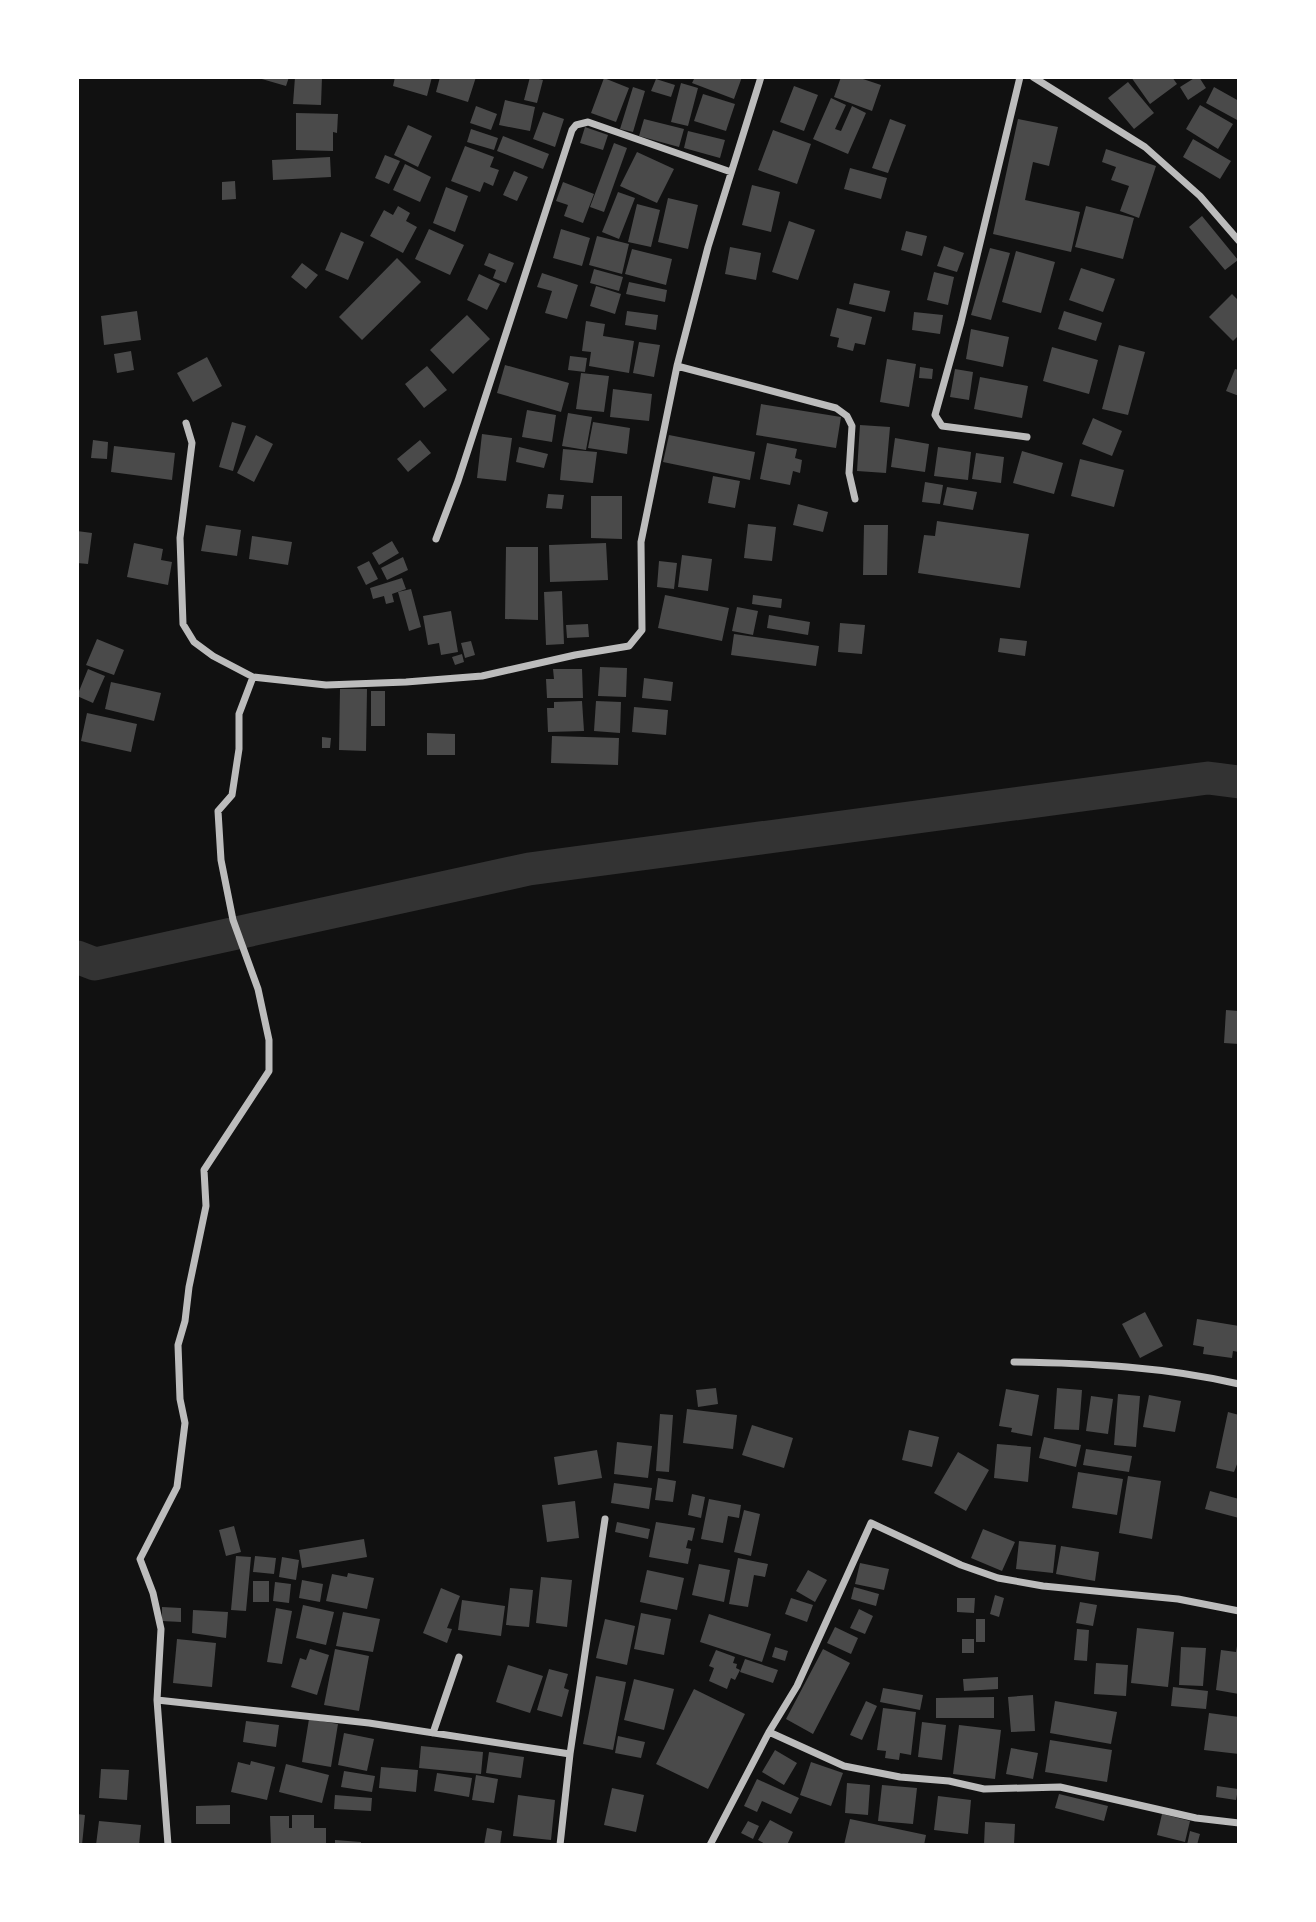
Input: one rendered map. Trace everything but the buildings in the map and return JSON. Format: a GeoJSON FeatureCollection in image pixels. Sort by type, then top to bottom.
{"type":"FeatureCollection","features":[{"type":"Feature","properties":{"kind":"street"},"geometry":{"type":"LineString","coordinates":[[186,423],[192,443],[180,538],[183,624],[194,642],[213,656],[253,677],[326,685],[482,676],[629,646],[642,631],[641,542],[677,366],[708,247],[761,77]]}},
{"type":"Feature","properties":{"kind":"street"},"geometry":{"type":"LineString","coordinates":[[1020,77],[961,322],[935,415],[943,426],[1027,437]]}},
{"type":"Feature","properties":{"kind":"street"},"geometry":{"type":"LineString","coordinates":[[1033,77],[1145,147],[1200,196],[1239,241]]}},
{"type":"Feature","properties":{"kind":"street"},"geometry":{"type":"LineString","coordinates":[[436,539],[458,481],[572,130],[576,125],[588,122],[731,172]]}},
{"type":"Feature","properties":{"kind":"street"},"geometry":{"type":"LineString","coordinates":[[677,366],[836,408],[847,415],[852,426],[849,473],[855,499]]}},
{"type":"Feature","properties":{"kind":"street"},"geometry":{"type":"LineString","coordinates":[[168,1845],[157,1700],[161,1629],[153,1593],[140,1559],[177,1487],[186,1423],[180,1399],[178,1345],[185,1321],[189,1287],[206,1206],[204,1170],[269,1071],[269,1040],[258,989],[230,908],[221,860],[218,811],[232,796],[239,749],[239,714],[253,677]]}},
{"type":"Feature","properties":{"kind":"street"},"geometry":{"type":"LineString","coordinates":[[1014,1362],[1177,1372],[1239,1384]]}},
{"type":"Feature","properties":{"kind":"street"},"geometry":{"type":"LineString","coordinates":[[559,1845],[605,1519]]}},
{"type":"Feature","properties":{"kind":"street"},"geometry":{"type":"LineString","coordinates":[[710,1845],[769,1732],[797,1686],[871,1522],[961,1565],[998,1578],[1043,1586],[1178,1599],[1239,1611]]}},
{"type":"Feature","properties":{"kind":"street"},"geometry":{"type":"LineString","coordinates":[[433,1733],[458,1657]]}},
{"type":"Feature","properties":{"kind":"street"},"geometry":{"type":"LineString","coordinates":[[157,1700],[369,1723],[570,1754]]}},
{"type":"Feature","properties":{"kind":"street"},"geometry":{"type":"LineString","coordinates":[[769,1732],[844,1766],[900,1777],[949,1781],[984,1788],[1060,1787],[1196,1818],[1239,1823]]}},
{"type":"Feature","properties":{"kind":"waterway"},"geometry":{"type":"LineString","coordinates":[[77,957],[95,964],[529,869],[1208,778],[1239,782]]}}]}
